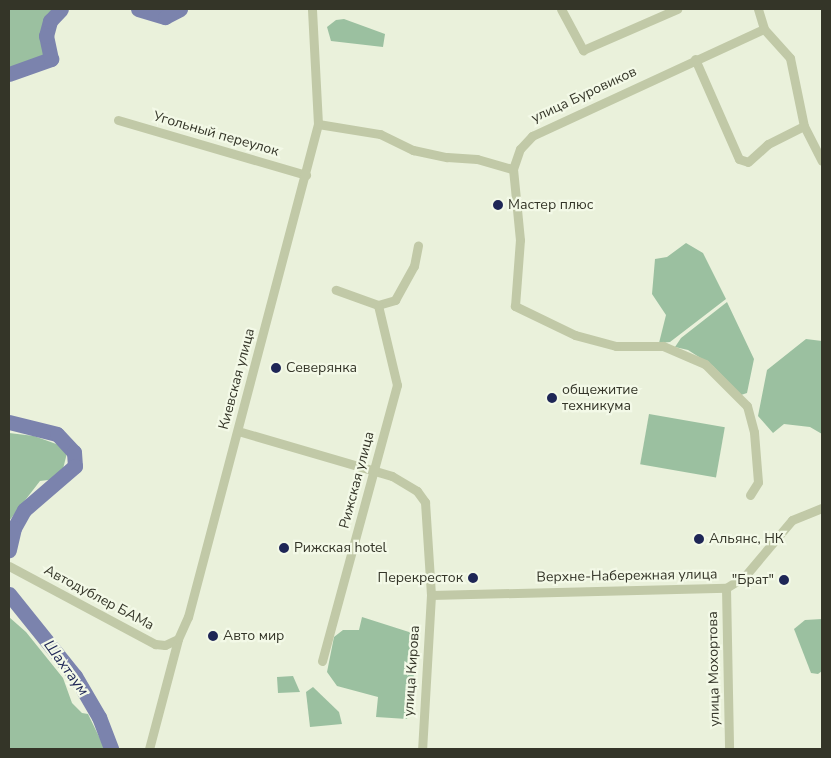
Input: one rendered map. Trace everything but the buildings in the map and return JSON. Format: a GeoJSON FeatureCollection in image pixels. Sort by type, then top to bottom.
{"type":"FeatureCollection","features":[{"type":"Feature","properties":{"kind":"street","name":"Киевская улица"},"geometry":{"type":"LineString","coordinates":[[149,749],[178,639],[188,617],[318,124],[312,9]]}},
{"type":"Feature","properties":{"kind":"street"},"geometry":{"type":"LineString","coordinates":[[562,9],[583,50],[677,9]]}},
{"type":"Feature","properties":{"kind":"street"},"geometry":{"type":"LineString","coordinates":[[758,9],[764,29],[790,58],[804,126],[822,161]]}},
{"type":"Feature","properties":{"kind":"street","name":"улица Буровиков"},"geometry":{"type":"LineString","coordinates":[[750,495],[758,482],[754,432],[747,406],[706,364],[663,346],[616,346],[576,335],[515,306],[520,240],[513,169],[520,149],[532,136],[695,59],[764,29]]}},
{"type":"Feature","properties":{"kind":"street"},"geometry":{"type":"LineString","coordinates":[[695,59],[739,159],[748,162],[768,144],[804,126]]}},
{"type":"Feature","properties":{"kind":"street","name":"Угольный переулок"},"geometry":{"type":"LineString","coordinates":[[118,120],[306,175]]}},
{"type":"Feature","properties":{"kind":"street"},"geometry":{"type":"LineString","coordinates":[[318,124],[380,134],[414,150],[447,157],[477,159],[513,169]]}},
{"type":"Feature","properties":{"kind":"street"},"geometry":{"type":"LineString","coordinates":[[336,290],[378,305],[396,300],[414,266],[418,245]]}},
{"type":"Feature","properties":{"kind":"street","name":"Рижская улица"},"geometry":{"type":"LineString","coordinates":[[322,661],[397,385],[378,305]]}},
{"type":"Feature","properties":{"kind":"street","name":"улица Кирова"},"geometry":{"type":"LineString","coordinates":[[238,431],[374,471],[406,483],[425,502],[431,595],[422,749]]}},
{"type":"Feature","properties":{"kind":"street","name":"Верхне-Набережная улица"},"geometry":{"type":"LineString","coordinates":[[431,595],[726,588],[745,576],[792,520],[822,508]]}},
{"type":"Feature","properties":{"kind":"street","name":"Автодублер БАМа"},"geometry":{"type":"LineString","coordinates":[[9,566],[156,644],[165,645],[178,639]]}},
{"type":"Feature","properties":{"kind":"street","name":"улица Мохортова"},"geometry":{"type":"LineString","coordinates":[[726,588],[730,749]]}},
{"type":"Feature","properties":{"kind":"green space"},"geometry":{"type":"Polygon","coordinates":[[[9,9],[54,9],[47,16],[40,39],[44,55],[9,69],[9,9]]]}},
{"type":"Feature","properties":{"kind":"green space"},"geometry":{"type":"Polygon","coordinates":[[[344,19],[385,34],[383,47],[331,41],[327,27],[336,20],[344,19]]]}},
{"type":"Feature","properties":{"kind":"green space"},"geometry":{"type":"Polygon","coordinates":[[[686,243],[703,253],[726,299],[670,342],[659,343],[666,315],[652,294],[655,259],[667,257],[686,243]]]}},
{"type":"Feature","properties":{"kind":"green space"},"geometry":{"type":"Polygon","coordinates":[[[727,302],[754,359],[747,393],[741,395],[713,366],[688,350],[675,347],[681,338],[727,302]]]}},
{"type":"Feature","properties":{"kind":"green space"},"geometry":{"type":"Polygon","coordinates":[[[806,339],[822,341],[822,434],[810,427],[784,424],[773,433],[758,416],[767,370],[806,339]]]}},
{"type":"Feature","properties":{"kind":"green space"},"geometry":{"type":"Polygon","coordinates":[[[649,414],[725,427],[716,478],[640,464],[649,414]]]}},
{"type":"Feature","properties":{"kind":"green space"},"geometry":{"type":"Polygon","coordinates":[[[9,433],[34,436],[59,445],[67,453],[63,469],[56,479],[40,481],[9,521],[9,433]]]}},
{"type":"Feature","properties":{"kind":"green space"},"geometry":{"type":"Polygon","coordinates":[[[9,617],[26,632],[63,678],[72,703],[82,713],[88,714],[105,749],[9,749],[9,617]]]}},
{"type":"Feature","properties":{"kind":"green space"},"geometry":{"type":"Polygon","coordinates":[[[362,617],[409,632],[419,642],[407,719],[376,717],[378,697],[337,686],[327,672],[334,637],[343,630],[359,630],[362,617]]]}},
{"type":"Feature","properties":{"kind":"green space"},"geometry":{"type":"Polygon","coordinates":[[[822,619],[822,671],[818,674],[811,673],[794,629],[805,620],[822,619]]]}},
{"type":"Feature","properties":{"kind":"green space"},"geometry":{"type":"Polygon","coordinates":[[[293,676],[300,692],[278,693],[277,677],[293,676]]]}},
{"type":"Feature","properties":{"kind":"green space"},"geometry":{"type":"Polygon","coordinates":[[[313,687],[339,712],[342,724],[310,727],[306,692],[313,687]]]}},
{"type":"Feature","properties":{"kind":"waterway","name":"Шахтаум"},"geometry":{"type":"LineString","coordinates":[[9,74],[51,59],[46,36],[50,21],[61,9]]}},
{"type":"Feature","properties":{"kind":"waterway","name":"Шахтаум"},"geometry":{"type":"LineString","coordinates":[[138,9],[165,17],[180,9]]}},
{"type":"Feature","properties":{"kind":"waterway","name":"Шахтаум"},"geometry":{"type":"LineString","coordinates":[[9,422],[57,434],[74,452],[75,466],[24,510],[14,528],[9,550]]}},
{"type":"Feature","properties":{"kind":"waterway","name":"Шахтаум"},"geometry":{"type":"LineString","coordinates":[[9,594],[75,676],[99,717],[111,749]]}},
{"type":"Feature","properties":{"kind":"place","name":"Мастер плюс"},"geometry":{"type":"Point","coordinates":[498,205]}},
{"type":"Feature","properties":{"kind":"place","name":"Северянка"},"geometry":{"type":"Point","coordinates":[276,368]}},
{"type":"Feature","properties":{"kind":"place","name":"общежитие техникума"},"geometry":{"type":"Point","coordinates":[552,398]}},
{"type":"Feature","properties":{"kind":"place","name":"Альянс, НК"},"geometry":{"type":"Point","coordinates":[699,539]}},
{"type":"Feature","properties":{"kind":"place","name":"Рижская hotel"},"geometry":{"type":"Point","coordinates":[284,548]}},
{"type":"Feature","properties":{"kind":"place","name":"Перекресток"},"geometry":{"type":"Point","coordinates":[473,578]}},
{"type":"Feature","properties":{"kind":"place","name":"\"Брат\""},"geometry":{"type":"Point","coordinates":[784,580]}},
{"type":"Feature","properties":{"kind":"place","name":"Авто мир"},"geometry":{"type":"Point","coordinates":[213,636]}}]}
